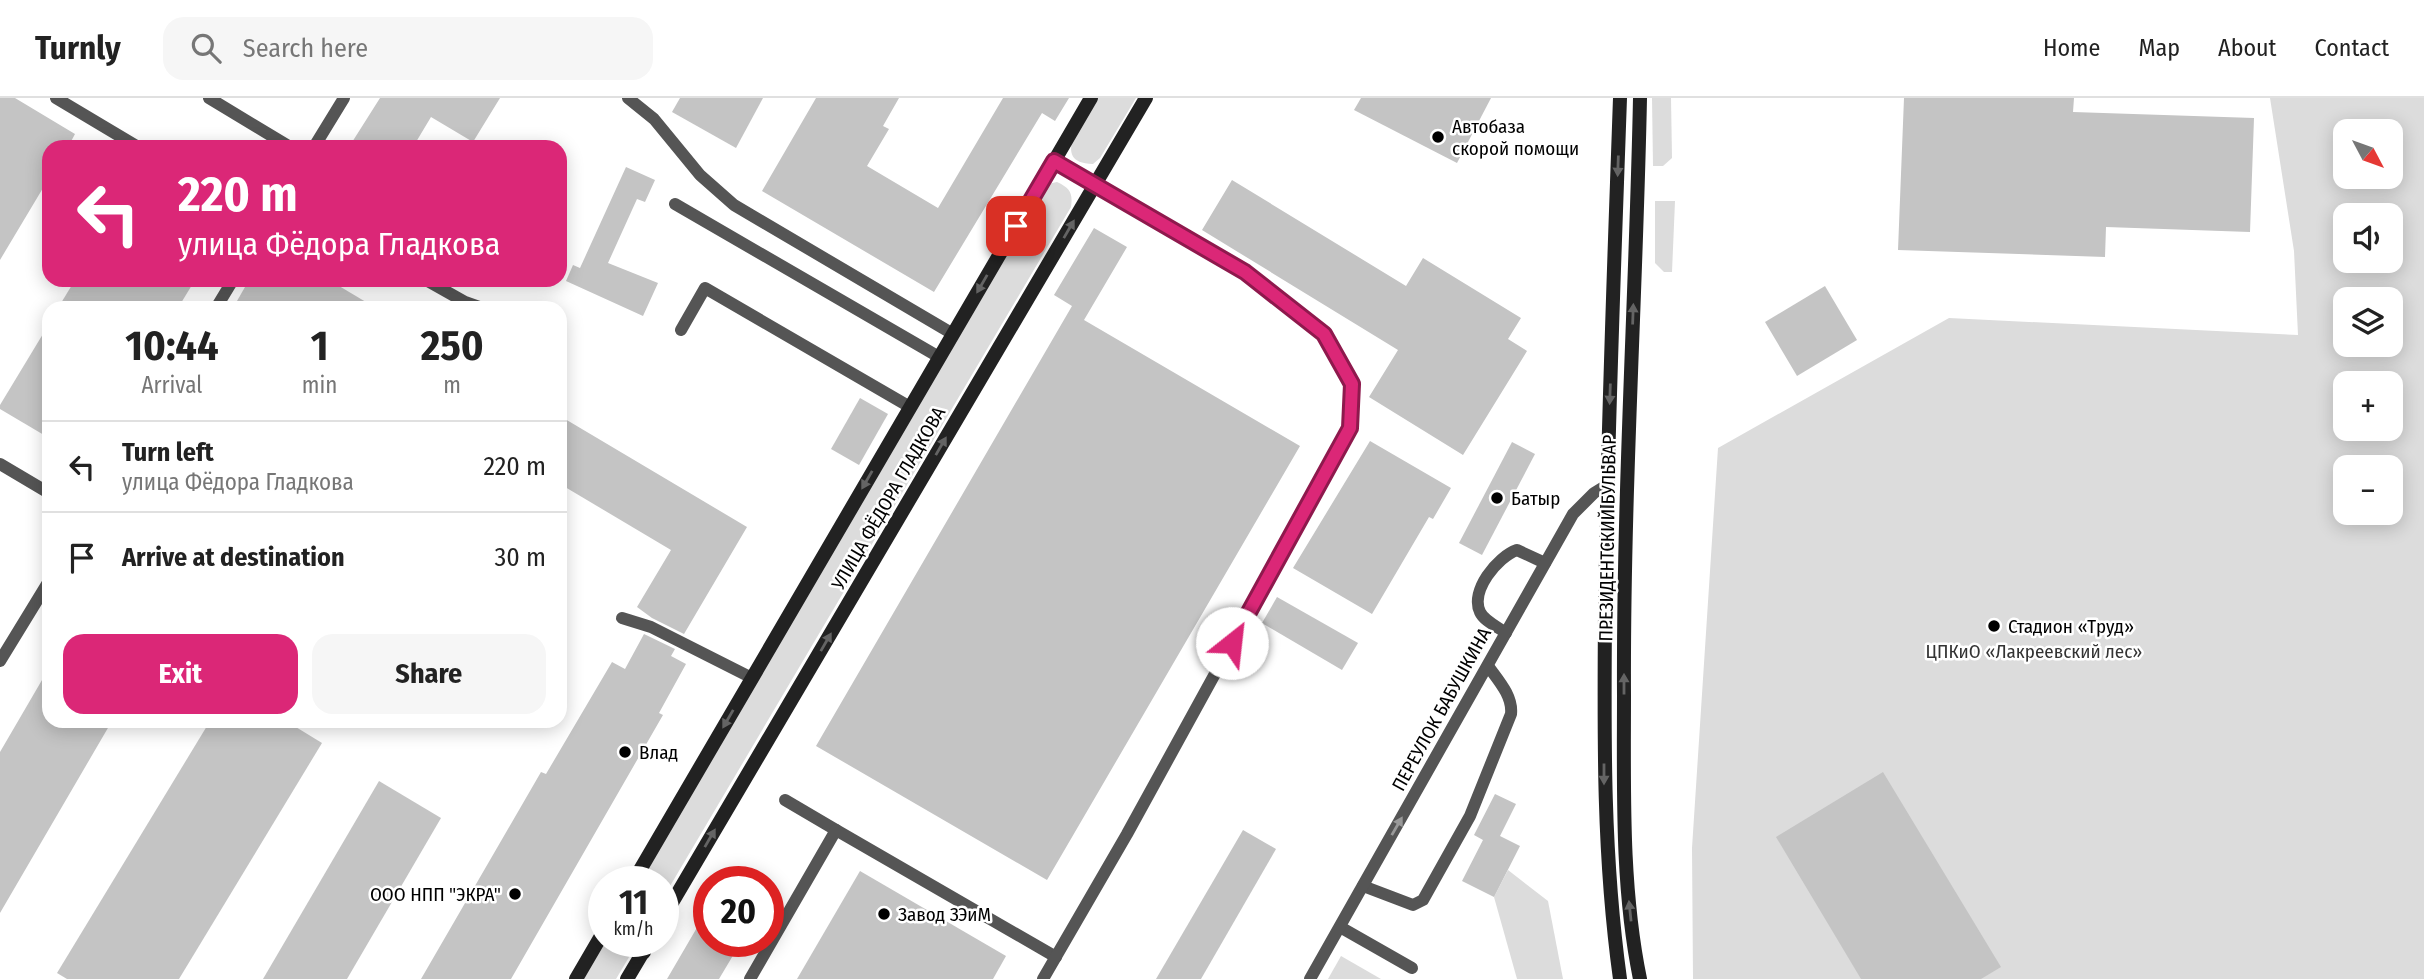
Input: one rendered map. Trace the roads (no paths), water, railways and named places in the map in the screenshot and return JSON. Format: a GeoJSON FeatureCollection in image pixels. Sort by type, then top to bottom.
{"type":"FeatureCollection","features":[{"type":"Feature","properties":{"kind":"main road","name":"УЛИЦА ФЁДОРА ГЛАДКОВА"},"geometry":{"type":"LineString","coordinates":[[642,866],[1091,98]]}},
{"type":"Feature","properties":{"kind":"main road","name":"УЛИЦА ФЁДОРА ГЛАДКОВА"},"geometry":{"type":"LineString","coordinates":[[679,891],[1146,98]]}},
{"type":"Feature","properties":{"kind":"main road","name":"ПРЕЗИДЕНТСКИЙ БУЛЬВАР"},"geometry":{"type":"LineString","coordinates":[[1620,98],[1607,485],[1604,803],[1610,909],[1620,979]]}},
{"type":"Feature","properties":{"kind":"main road","name":"ПРЕЗИДЕНТСКИЙ БУЛЬВАР"},"geometry":{"type":"LineString","coordinates":[[1640,98],[1623,593],[1627,875],[1640,979]]}},
{"type":"Feature","properties":{"kind":"main road"},"geometry":{"type":"LineString","coordinates":[[1054,161],[1095,184]]}},
{"type":"Feature","properties":{"kind":"main road","name":"ПЕРЕУЛОК БАБУШКИНА"},"geometry":{"type":"LineString","coordinates":[[1607,485],[1627,480]]}},
{"type":"Feature","properties":{"kind":"main road"},"geometry":{"type":"LineString","coordinates":[[576,979],[589,957]]}},
{"type":"Feature","properties":{"kind":"main road"},"geometry":{"type":"LineString","coordinates":[[627,979],[640,957]]}},
{"type":"Feature","properties":{"kind":"lane"},"geometry":{"type":"LineString","coordinates":[[56,98],[126,140]]}},
{"type":"Feature","properties":{"kind":"lane"},"geometry":{"type":"LineString","coordinates":[[209,98],[278,140]]}},
{"type":"Feature","properties":{"kind":"lane"},"geometry":{"type":"LineString","coordinates":[[318,140],[344,98]]}},
{"type":"Feature","properties":{"kind":"lane"},"geometry":{"type":"LineString","coordinates":[[628,98],[654,119],[699,175],[734,205],[953,334]]}},
{"type":"Feature","properties":{"kind":"lane"},"geometry":{"type":"LineString","coordinates":[[1043,979],[1127,834],[1350,428],[1352,384],[1324,334],[1245,272],[1095,184]]}},
{"type":"Feature","properties":{"kind":"lane"},"geometry":{"type":"LineString","coordinates":[[675,204],[939,357]]}},
{"type":"Feature","properties":{"kind":"lane"},"geometry":{"type":"LineString","coordinates":[[438,287],[463,301]]}},
{"type":"Feature","properties":{"kind":"lane"},"geometry":{"type":"LineString","coordinates":[[681,330],[705,288],[910,407]]}},
{"type":"Feature","properties":{"kind":"lane"},"geometry":{"type":"LineString","coordinates":[[0,464],[42,489]]}},
{"type":"Feature","properties":{"kind":"lane","name":"ПЕРЕУЛОК БАБУШКИНА"},"geometry":{"type":"LineString","coordinates":[[1310,979],[1573,514],[1594,493],[1607,485]]}},
{"type":"Feature","properties":{"kind":"lane"},"geometry":{"type":"LineString","coordinates":[[1506,633],[1482,616],[1477,604],[1481,589],[1495,565],[1506,554],[1517,550],[1545,563]]}},
{"type":"Feature","properties":{"kind":"lane"},"geometry":{"type":"LineString","coordinates":[[0,661],[42,592]]}},
{"type":"Feature","properties":{"kind":"lane"},"geometry":{"type":"LineString","coordinates":[[622,618],[664,633],[752,678]]}},
{"type":"Feature","properties":{"kind":"lane"},"geometry":{"type":"LineString","coordinates":[[1363,886],[1413,905],[1423,900],[1430,888],[1470,816],[1511,714],[1512,706],[1506,692],[1488,666]]}},
{"type":"Feature","properties":{"kind":"lane"},"geometry":{"type":"LineString","coordinates":[[785,800],[1056,957]]}},
{"type":"Feature","properties":{"kind":"lane"},"geometry":{"type":"LineString","coordinates":[[750,979],[836,830]]}},
{"type":"Feature","properties":{"kind":"lane"},"geometry":{"type":"LineString","coordinates":[[1340,927],[1412,968]]}},
{"type":"Feature","properties":{"kind":"place","name":"Автобаза скорой помощи"},"geometry":{"type":"Point","coordinates":[1438,137]}},
{"type":"Feature","properties":{"kind":"place","name":"Батыр"},"geometry":{"type":"Point","coordinates":[1497,498]}},
{"type":"Feature","properties":{"kind":"place","name":"Стадион «Труд»"},"geometry":{"type":"Point","coordinates":[1994,626]}},
{"type":"Feature","properties":{"kind":"place","name":"Влад"},"geometry":{"type":"Point","coordinates":[625,752]}},
{"type":"Feature","properties":{"kind":"place","name":"ООО НПП \"ЭКРА\""},"geometry":{"type":"Point","coordinates":[515,894]}},
{"type":"Feature","properties":{"kind":"place","name":"Завод ЗЭиМ"},"geometry":{"type":"Point","coordinates":[884,914]}},
{"type":"Feature","properties":{"kind":"park label","name":"ЦПКиО «Лакреевский лес»"},"geometry":{"type":"Point","coordinates":[2034,651]}}]}
